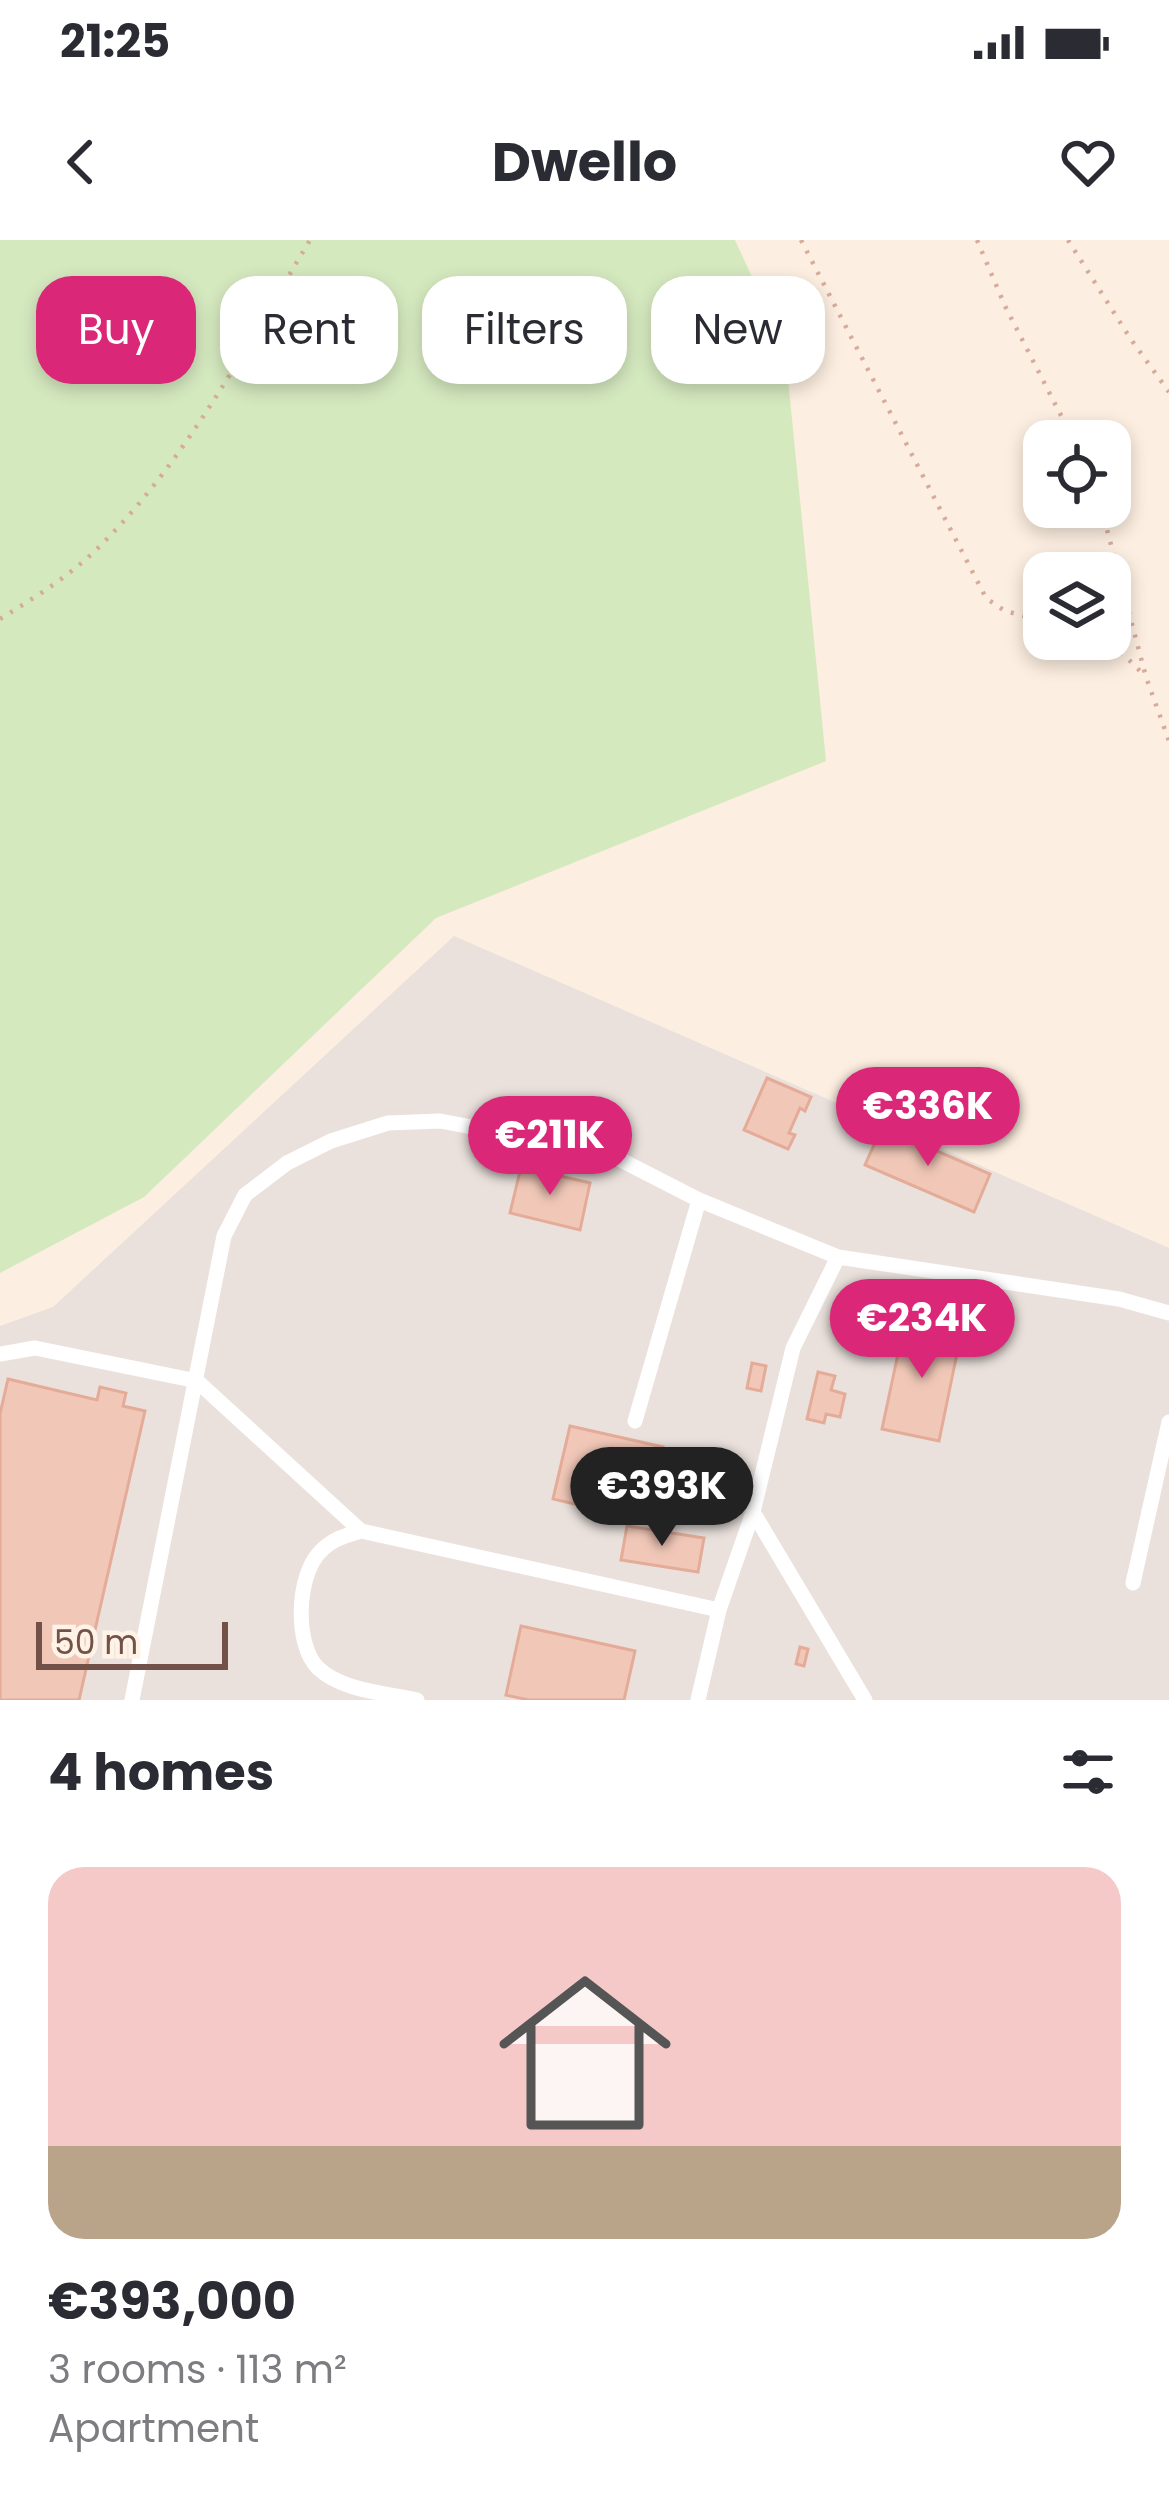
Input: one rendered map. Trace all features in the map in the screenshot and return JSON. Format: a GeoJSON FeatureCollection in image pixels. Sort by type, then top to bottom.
{"type":"FeatureCollection","features":[{"type":"Feature","properties":{"kind":"lane"},"geometry":{"type":"LineString","coordinates":[[132,1700],[224,1236],[245,1196],[287,1163],[331,1141],[388,1123],[440,1121],[562,1144],[616,1158],[699,1200],[838,1257],[1120,1299],[1169,1313]]}},
{"type":"Feature","properties":{"kind":"lane"},"geometry":{"type":"LineString","coordinates":[[635,1421],[699,1200]]}},
{"type":"Feature","properties":{"kind":"lane"},"geometry":{"type":"LineString","coordinates":[[698,1700],[719,1610],[753,1512],[793,1348],[838,1257]]}},
{"type":"Feature","properties":{"kind":"lane"},"geometry":{"type":"LineString","coordinates":[[0,1354],[34,1348],[197,1381],[361,1532]]}},
{"type":"Feature","properties":{"kind":"lane"},"geometry":{"type":"LineString","coordinates":[[1133,1583],[1169,1422]]}},
{"type":"Feature","properties":{"kind":"lane"},"geometry":{"type":"LineString","coordinates":[[753,1512],[865,1700]]}},
{"type":"Feature","properties":{"kind":"lane"},"geometry":{"type":"LineString","coordinates":[[417,1700],[341,1683],[316,1666],[302,1636],[302,1594],[316,1556],[336,1538],[361,1532],[719,1610]]}},
{"type":"Feature","properties":{"kind":"path"},"geometry":{"type":"LineString","coordinates":[[0,619],[46,592],[96,550],[153,486],[220,390],[310,240]]}},
{"type":"Feature","properties":{"kind":"path"},"geometry":{"type":"LineString","coordinates":[[801,240],[986,598],[1023,616]]}},
{"type":"Feature","properties":{"kind":"path"},"geometry":{"type":"LineString","coordinates":[[977,240],[1063,420]]}},
{"type":"Feature","properties":{"kind":"path"},"geometry":{"type":"LineString","coordinates":[[1068,240],[1169,392]]}},
{"type":"Feature","properties":{"kind":"path"},"geometry":{"type":"LineString","coordinates":[[1107,528],[1146,677],[1169,741]]}},
{"type":"Feature","properties":{"kind":"path"},"geometry":{"type":"LineString","coordinates":[[1129,660],[1146,677]]}},
{"type":"Feature","properties":{"kind":"shaded area"},"geometry":{"type":"Polygon","coordinates":[[[454,936],[1169,1248],[1169,1700],[0,1700],[0,1326],[53,1307],[454,936]]]}},
{"type":"Feature","properties":{"kind":"green space"},"geometry":{"type":"Polygon","coordinates":[[[0,240],[735,240],[752,276],[651,276],[651,384],[788,384],[826,761],[436,918],[144,1197],[0,1273],[0,240]]]}},
{"type":"Feature","properties":{"kind":"building"},"geometry":{"type":"Polygon","coordinates":[[[767,1078],[811,1097],[805,1111],[800,1108],[788,1149],[744,1130],[767,1078]]]}},
{"type":"Feature","properties":{"kind":"building"},"geometry":{"type":"Polygon","coordinates":[[[882,1127],[990,1174],[974,1212],[865,1165],[882,1127]]]}},
{"type":"Feature","properties":{"kind":"building"},"geometry":{"type":"Polygon","coordinates":[[[521,1167],[590,1183],[580,1230],[510,1213],[521,1167]]]}},
{"type":"Feature","properties":{"kind":"building"},"geometry":{"type":"Polygon","coordinates":[[[905,1321],[961,1334],[939,1441],[882,1429],[905,1321]]]}},
{"type":"Feature","properties":{"kind":"building"},"geometry":{"type":"Polygon","coordinates":[[[752,1363],[766,1366],[761,1391],[747,1388],[752,1363]]]}},
{"type":"Feature","properties":{"kind":"building"},"geometry":{"type":"Polygon","coordinates":[[[818,1372],[835,1376],[831,1390],[845,1394],[840,1417],[826,1414],[824,1423],[807,1419],[818,1372]]]}},
{"type":"Feature","properties":{"kind":"building"},"geometry":{"type":"Polygon","coordinates":[[[8,1379],[97,1400],[100,1387],[126,1393],[123,1406],[145,1411],[79,1700],[0,1700],[0,1414],[8,1379]]]}},
{"type":"Feature","properties":{"kind":"building"},"geometry":{"type":"Polygon","coordinates":[[[570,1426],[663,1447],[646,1521],[553,1499],[570,1426]]]}},
{"type":"Feature","properties":{"kind":"building"},"geometry":{"type":"Polygon","coordinates":[[[627,1526],[704,1538],[698,1572],[621,1560],[627,1526]]]}},
{"type":"Feature","properties":{"kind":"building"},"geometry":{"type":"Polygon","coordinates":[[[521,1626],[635,1651],[624,1700],[529,1700],[506,1695],[521,1626]]]}},
{"type":"Feature","properties":{"kind":"building"},"geometry":{"type":"Polygon","coordinates":[[[800,1647],[808,1649],[804,1666],[796,1664],[800,1647]]]}}]}
